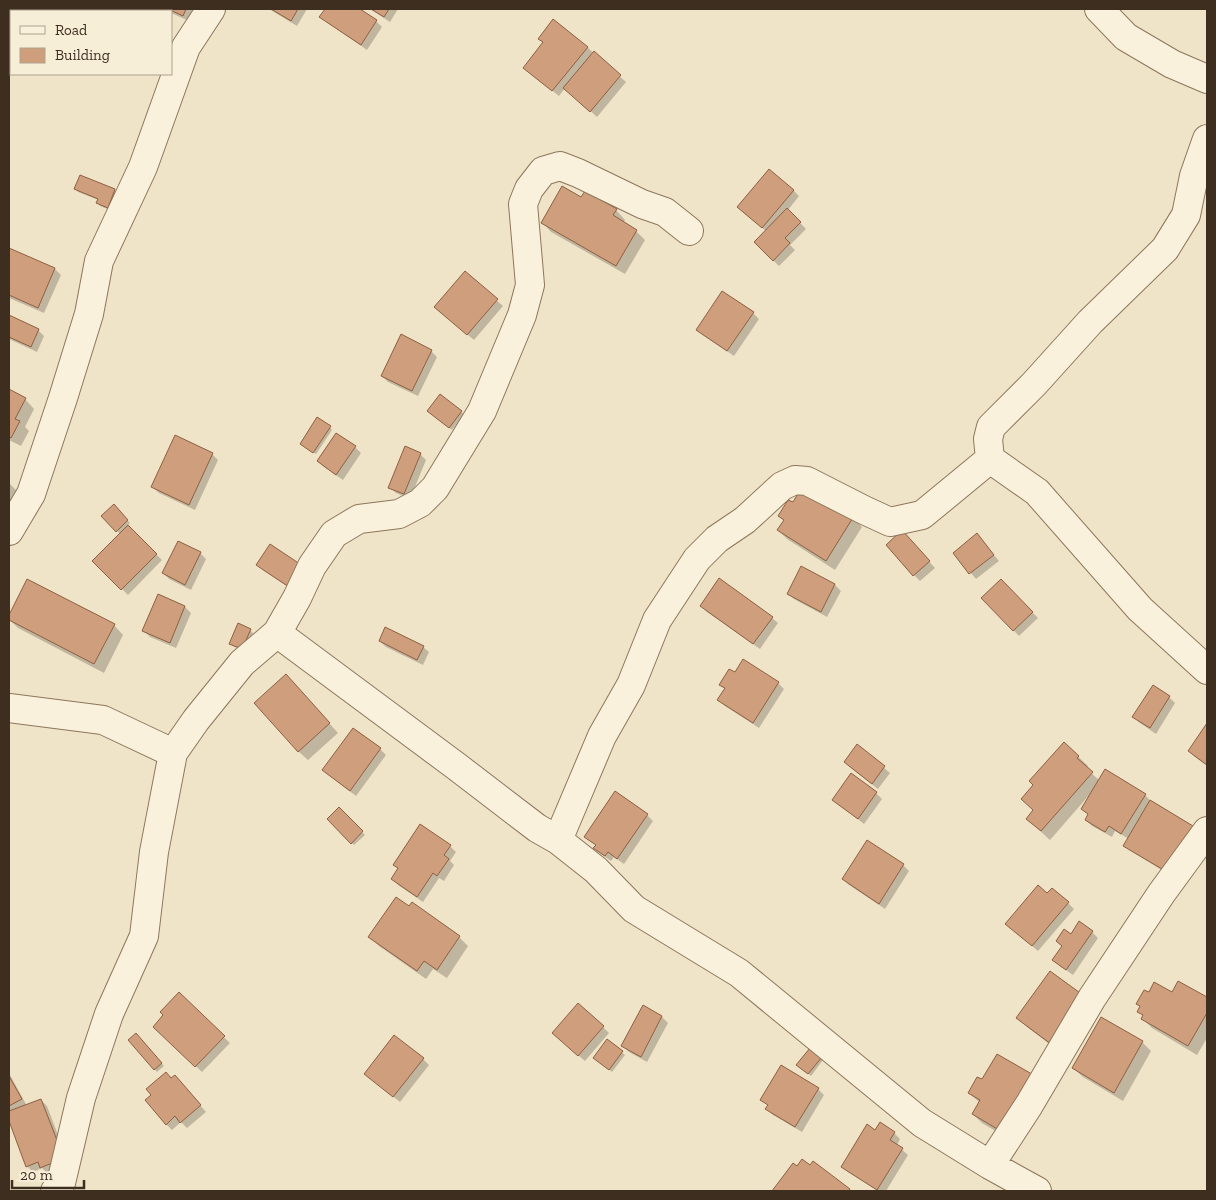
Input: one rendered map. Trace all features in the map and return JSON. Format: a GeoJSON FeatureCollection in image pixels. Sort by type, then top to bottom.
{"type":"FeatureCollection","features":[{"type":"Feature","properties":{"kind":"street"},"geometry":{"type":"LineString","coordinates":[[172,67],[179,43],[211,9]]}},
{"type":"Feature","properties":{"kind":"street"},"geometry":{"type":"LineString","coordinates":[[1099,9],[1126,37],[1172,64],[1207,79]]}},
{"type":"Feature","properties":{"kind":"street"},"geometry":{"type":"LineString","coordinates":[[9,532],[30,494],[89,314],[98,261],[143,167],[170,75]]}},
{"type":"Feature","properties":{"kind":"street"},"geometry":{"type":"LineString","coordinates":[[1207,139],[1194,176],[1186,216],[1165,248],[1090,322],[1034,384],[991,427],[988,439],[990,459],[1037,492],[1140,609],[1207,670]]}},
{"type":"Feature","properties":{"kind":"street"},"geometry":{"type":"LineString","coordinates":[[54,1191],[61,1183],[80,1098],[109,1014],[144,936],[154,852],[173,753],[196,720],[242,663],[277,633],[297,598],[312,566],[334,534],[359,519],[399,514],[420,503],[435,488],[482,411],[522,315],[530,285],[523,204],[529,189],[543,171],[560,166],[642,204],[665,212],[689,232]]}},
{"type":"Feature","properties":{"kind":"street"},"geometry":{"type":"LineString","coordinates":[[558,840],[602,736],[630,685],[657,620],[697,559],[717,539],[746,520],[782,486],[795,480],[806,481],[890,522],[922,515],[990,459]]}},
{"type":"Feature","properties":{"kind":"street"},"geometry":{"type":"LineString","coordinates":[[277,633],[537,828],[558,840],[596,870],[634,909],[739,973],[922,1124],[1037,1191]]}},
{"type":"Feature","properties":{"kind":"street"},"geometry":{"type":"LineString","coordinates":[[9,708],[103,720],[173,753]]}},
{"type":"Feature","properties":{"kind":"street"},"geometry":{"type":"LineString","coordinates":[[990,1165],[1029,1105],[1092,998],[1161,894],[1207,831]]}},
{"type":"Feature","properties":{"kind":"building"},"geometry":{"type":"Polygon","coordinates":[[[168,9],[186,9],[183,16],[168,9]]]}},
{"type":"Feature","properties":{"kind":"building"},"geometry":{"type":"Polygon","coordinates":[[[271,9],[298,9],[291,21],[271,9]]]}},
{"type":"Feature","properties":{"kind":"building"},"geometry":{"type":"Polygon","coordinates":[[[325,9],[360,9],[377,20],[361,45],[319,17],[325,9]]]}},
{"type":"Feature","properties":{"kind":"building"},"geometry":{"type":"Polygon","coordinates":[[[371,9],[389,9],[384,17],[371,9]]]}},
{"type":"Feature","properties":{"kind":"building"},"geometry":{"type":"Polygon","coordinates":[[[553,19],[588,47],[552,91],[523,68],[543,42],[538,39],[553,19]]]}},
{"type":"Feature","properties":{"kind":"building"},"geometry":{"type":"Polygon","coordinates":[[[594,51],[621,75],[590,112],[563,88],[594,51]]]}},
{"type":"Feature","properties":{"kind":"building"},"geometry":{"type":"Polygon","coordinates":[[[769,169],[794,190],[762,228],[737,207],[769,169]]]}},
{"type":"Feature","properties":{"kind":"building"},"geometry":{"type":"Polygon","coordinates":[[[80,175],[115,189],[108,208],[96,203],[98,199],[74,189],[80,175]]]}},
{"type":"Feature","properties":{"kind":"building"},"geometry":{"type":"Polygon","coordinates":[[[562,186],[581,197],[585,191],[617,209],[613,215],[637,230],[616,266],[541,223],[562,186]]]}},
{"type":"Feature","properties":{"kind":"building"},"geometry":{"type":"Polygon","coordinates":[[[787,208],[801,222],[785,238],[790,243],[773,261],[754,242],[787,208]]]}},
{"type":"Feature","properties":{"kind":"building"},"geometry":{"type":"Polygon","coordinates":[[[9,248],[55,268],[38,308],[9,295],[9,248]]]}},
{"type":"Feature","properties":{"kind":"building"},"geometry":{"type":"Polygon","coordinates":[[[465,271],[498,299],[467,335],[434,307],[465,271]]]}},
{"type":"Feature","properties":{"kind":"building"},"geometry":{"type":"Polygon","coordinates":[[[722,291],[754,312],[727,351],[696,330],[722,291]]]}},
{"type":"Feature","properties":{"kind":"building"},"geometry":{"type":"Polygon","coordinates":[[[9,315],[39,329],[31,347],[9,337],[9,315]]]}},
{"type":"Feature","properties":{"kind":"building"},"geometry":{"type":"Polygon","coordinates":[[[401,334],[432,350],[412,391],[381,376],[401,334]]]}},
{"type":"Feature","properties":{"kind":"building"},"geometry":{"type":"Polygon","coordinates":[[[9,389],[26,398],[15,419],[20,421],[11,438],[9,436],[9,389]]]}},
{"type":"Feature","properties":{"kind":"building"},"geometry":{"type":"Polygon","coordinates":[[[440,394],[462,411],[449,428],[427,411],[440,394]]]}},
{"type":"Feature","properties":{"kind":"building"},"geometry":{"type":"Polygon","coordinates":[[[317,417],[331,426],[313,453],[300,444],[317,417]]]}},
{"type":"Feature","properties":{"kind":"building"},"geometry":{"type":"Polygon","coordinates":[[[336,433],[356,446],[336,475],[317,461],[336,433]]]}},
{"type":"Feature","properties":{"kind":"building"},"geometry":{"type":"Polygon","coordinates":[[[175,435],[213,453],[189,505],[151,487],[175,435]]]}},
{"type":"Feature","properties":{"kind":"building"},"geometry":{"type":"Polygon","coordinates":[[[405,446],[421,453],[404,494],[388,488],[405,446]]]}},
{"type":"Feature","properties":{"kind":"building"},"geometry":{"type":"Polygon","coordinates":[[[800,490],[854,516],[826,561],[777,530],[784,520],[778,516],[788,500],[793,502],[800,490]]]}},
{"type":"Feature","properties":{"kind":"building"},"geometry":{"type":"Polygon","coordinates":[[[114,504],[128,520],[116,532],[101,516],[114,504]]]}},
{"type":"Feature","properties":{"kind":"building"},"geometry":{"type":"Polygon","coordinates":[[[128,525],[157,554],[121,590],[92,561],[128,525]]]}},
{"type":"Feature","properties":{"kind":"building"},"geometry":{"type":"Polygon","coordinates":[[[902,530],[930,561],[913,576],[886,545],[902,530]]]}},
{"type":"Feature","properties":{"kind":"building"},"geometry":{"type":"Polygon","coordinates":[[[977,533],[994,555],[969,574],[953,553],[977,533]]]}},
{"type":"Feature","properties":{"kind":"building"},"geometry":{"type":"Polygon","coordinates":[[[178,541],[201,552],[185,585],[162,573],[178,541]]]}},
{"type":"Feature","properties":{"kind":"building"},"geometry":{"type":"Polygon","coordinates":[[[270,544],[303,566],[289,587],[256,565],[270,544]]]}},
{"type":"Feature","properties":{"kind":"building"},"geometry":{"type":"Polygon","coordinates":[[[801,566],[835,584],[821,612],[787,594],[801,566]]]}},
{"type":"Feature","properties":{"kind":"building"},"geometry":{"type":"Polygon","coordinates":[[[719,578],[773,617],[753,644],[700,606],[719,578]]]}},
{"type":"Feature","properties":{"kind":"building"},"geometry":{"type":"Polygon","coordinates":[[[27,579],[115,624],[94,664],[9,620],[9,615],[27,579]]]}},
{"type":"Feature","properties":{"kind":"building"},"geometry":{"type":"Polygon","coordinates":[[[1001,579],[1033,612],[1013,631],[981,598],[1001,579]]]}},
{"type":"Feature","properties":{"kind":"building"},"geometry":{"type":"Polygon","coordinates":[[[158,594],[185,606],[170,643],[142,631],[158,594]]]}},
{"type":"Feature","properties":{"kind":"building"},"geometry":{"type":"Polygon","coordinates":[[[238,623],[251,629],[242,649],[229,644],[238,623]]]}},
{"type":"Feature","properties":{"kind":"building"},"geometry":{"type":"Polygon","coordinates":[[[385,627],[424,646],[417,660],[379,641],[385,627]]]}},
{"type":"Feature","properties":{"kind":"building"},"geometry":{"type":"Polygon","coordinates":[[[743,659],[779,682],[753,723],[717,700],[725,688],[719,685],[729,669],[735,672],[743,659]]]}},
{"type":"Feature","properties":{"kind":"building"},"geometry":{"type":"Polygon","coordinates":[[[286,674],[330,723],[298,752],[254,703],[286,674]]]}},
{"type":"Feature","properties":{"kind":"building"},"geometry":{"type":"Polygon","coordinates":[[[1153,685],[1170,696],[1150,728],[1132,717],[1153,685]]]}},
{"type":"Feature","properties":{"kind":"building"},"geometry":{"type":"Polygon","coordinates":[[[1207,723],[1207,765],[1188,751],[1207,723]]]}},
{"type":"Feature","properties":{"kind":"building"},"geometry":{"type":"Polygon","coordinates":[[[353,728],[381,748],[350,791],[322,770],[353,728]]]}},
{"type":"Feature","properties":{"kind":"building"},"geometry":{"type":"Polygon","coordinates":[[[1064,742],[1079,756],[1077,758],[1093,772],[1041,831],[1026,819],[1033,810],[1021,799],[1033,785],[1029,781],[1064,742]]]}},
{"type":"Feature","properties":{"kind":"building"},"geometry":{"type":"Polygon","coordinates":[[[857,744],[885,766],[872,784],[844,762],[857,744]]]}},
{"type":"Feature","properties":{"kind":"building"},"geometry":{"type":"Polygon","coordinates":[[[1105,769],[1146,794],[1121,834],[1109,826],[1105,832],[1085,820],[1088,814],[1081,809],[1105,769]]]}},
{"type":"Feature","properties":{"kind":"building"},"geometry":{"type":"Polygon","coordinates":[[[851,773],[877,792],[858,819],[832,800],[851,773]]]}},
{"type":"Feature","properties":{"kind":"building"},"geometry":{"type":"Polygon","coordinates":[[[615,791],[648,814],[617,859],[608,852],[605,856],[593,848],[596,845],[584,837],[615,791]]]}},
{"type":"Feature","properties":{"kind":"building"},"geometry":{"type":"Polygon","coordinates":[[[1150,800],[1193,826],[1167,872],[1123,846],[1150,800]]]}},
{"type":"Feature","properties":{"kind":"building"},"geometry":{"type":"Polygon","coordinates":[[[339,807],[363,831],[351,844],[327,819],[339,807]]]}},
{"type":"Feature","properties":{"kind":"building"},"geometry":{"type":"Polygon","coordinates":[[[420,824],[451,845],[444,855],[449,859],[437,876],[433,873],[417,897],[391,879],[398,868],[393,865],[420,824]]]}},
{"type":"Feature","properties":{"kind":"building"},"geometry":{"type":"Polygon","coordinates":[[[867,840],[904,864],[879,904],[842,879],[867,840]]]}},
{"type":"Feature","properties":{"kind":"building"},"geometry":{"type":"Polygon","coordinates":[[[1038,885],[1047,893],[1052,888],[1069,902],[1032,946],[1005,924],[1038,885]]]}},
{"type":"Feature","properties":{"kind":"building"},"geometry":{"type":"Polygon","coordinates":[[[396,897],[409,906],[412,902],[460,936],[437,970],[424,961],[417,971],[368,937],[396,897]]]}},
{"type":"Feature","properties":{"kind":"building"},"geometry":{"type":"Polygon","coordinates":[[[1079,921],[1093,931],[1066,970],[1052,960],[1062,946],[1056,941],[1064,929],[1071,934],[1079,921]]]}},
{"type":"Feature","properties":{"kind":"building"},"geometry":{"type":"Polygon","coordinates":[[[1050,971],[1087,998],[1055,1047],[1016,1018],[1050,971]]]}},
{"type":"Feature","properties":{"kind":"building"},"geometry":{"type":"Polygon","coordinates":[[[1178,981],[1207,997],[1207,1013],[1188,1046],[1141,1019],[1143,1015],[1137,1012],[1140,1006],[1136,1004],[1144,990],[1149,992],[1154,982],[1172,992],[1178,981]]]}},
{"type":"Feature","properties":{"kind":"building"},"geometry":{"type":"Polygon","coordinates":[[[179,992],[225,1036],[195,1067],[153,1027],[163,1015],[160,1012],[179,992]]]}},
{"type":"Feature","properties":{"kind":"building"},"geometry":{"type":"Polygon","coordinates":[[[578,1003],[604,1026],[578,1056],[552,1033],[578,1003]]]}},
{"type":"Feature","properties":{"kind":"building"},"geometry":{"type":"Polygon","coordinates":[[[643,1005],[662,1016],[641,1057],[621,1046],[643,1005]]]}},
{"type":"Feature","properties":{"kind":"building"},"geometry":{"type":"Polygon","coordinates":[[[1101,1017],[1143,1041],[1114,1093],[1072,1068],[1101,1017]]]}},
{"type":"Feature","properties":{"kind":"building"},"geometry":{"type":"Polygon","coordinates":[[[136,1033],[162,1063],[154,1070],[128,1040],[136,1033]]]}},
{"type":"Feature","properties":{"kind":"building"},"geometry":{"type":"Polygon","coordinates":[[[394,1035],[424,1058],[393,1097],[364,1074],[394,1035]]]}},
{"type":"Feature","properties":{"kind":"building"},"geometry":{"type":"Polygon","coordinates":[[[607,1039],[623,1051],[609,1070],[593,1058],[607,1039]]]}},
{"type":"Feature","properties":{"kind":"building"},"geometry":{"type":"Polygon","coordinates":[[[810,1048],[822,1057],[808,1074],[796,1065],[810,1048]]]}},
{"type":"Feature","properties":{"kind":"building"},"geometry":{"type":"Polygon","coordinates":[[[997,1054],[1037,1077],[1004,1133],[972,1114],[980,1100],[968,1093],[977,1077],[982,1079],[997,1054]]]}},
{"type":"Feature","properties":{"kind":"building"},"geometry":{"type":"Polygon","coordinates":[[[781,1065],[819,1088],[795,1127],[765,1109],[768,1105],[760,1100],[781,1065]]]}},
{"type":"Feature","properties":{"kind":"building"},"geometry":{"type":"Polygon","coordinates":[[[166,1072],[171,1078],[175,1075],[201,1105],[180,1123],[175,1116],[166,1125],[145,1100],[151,1095],[146,1089],[166,1072]]]}},
{"type":"Feature","properties":{"kind":"building"},"geometry":{"type":"Polygon","coordinates":[[[9,1076],[22,1099],[9,1106],[9,1076]]]}},
{"type":"Feature","properties":{"kind":"building"},"geometry":{"type":"Polygon","coordinates":[[[41,1099],[62,1153],[57,1161],[40,1168],[38,1162],[26,1167],[9,1121],[9,1111],[41,1099]]]}},
{"type":"Feature","properties":{"kind":"building"},"geometry":{"type":"Polygon","coordinates":[[[880,1122],[895,1132],[890,1140],[903,1148],[877,1190],[841,1167],[867,1124],[875,1130],[880,1122]]]}},
{"type":"Feature","properties":{"kind":"building"},"geometry":{"type":"Polygon","coordinates":[[[802,1159],[810,1165],[813,1161],[850,1189],[849,1191],[772,1191],[793,1163],[797,1166],[802,1159]]]}}]}
